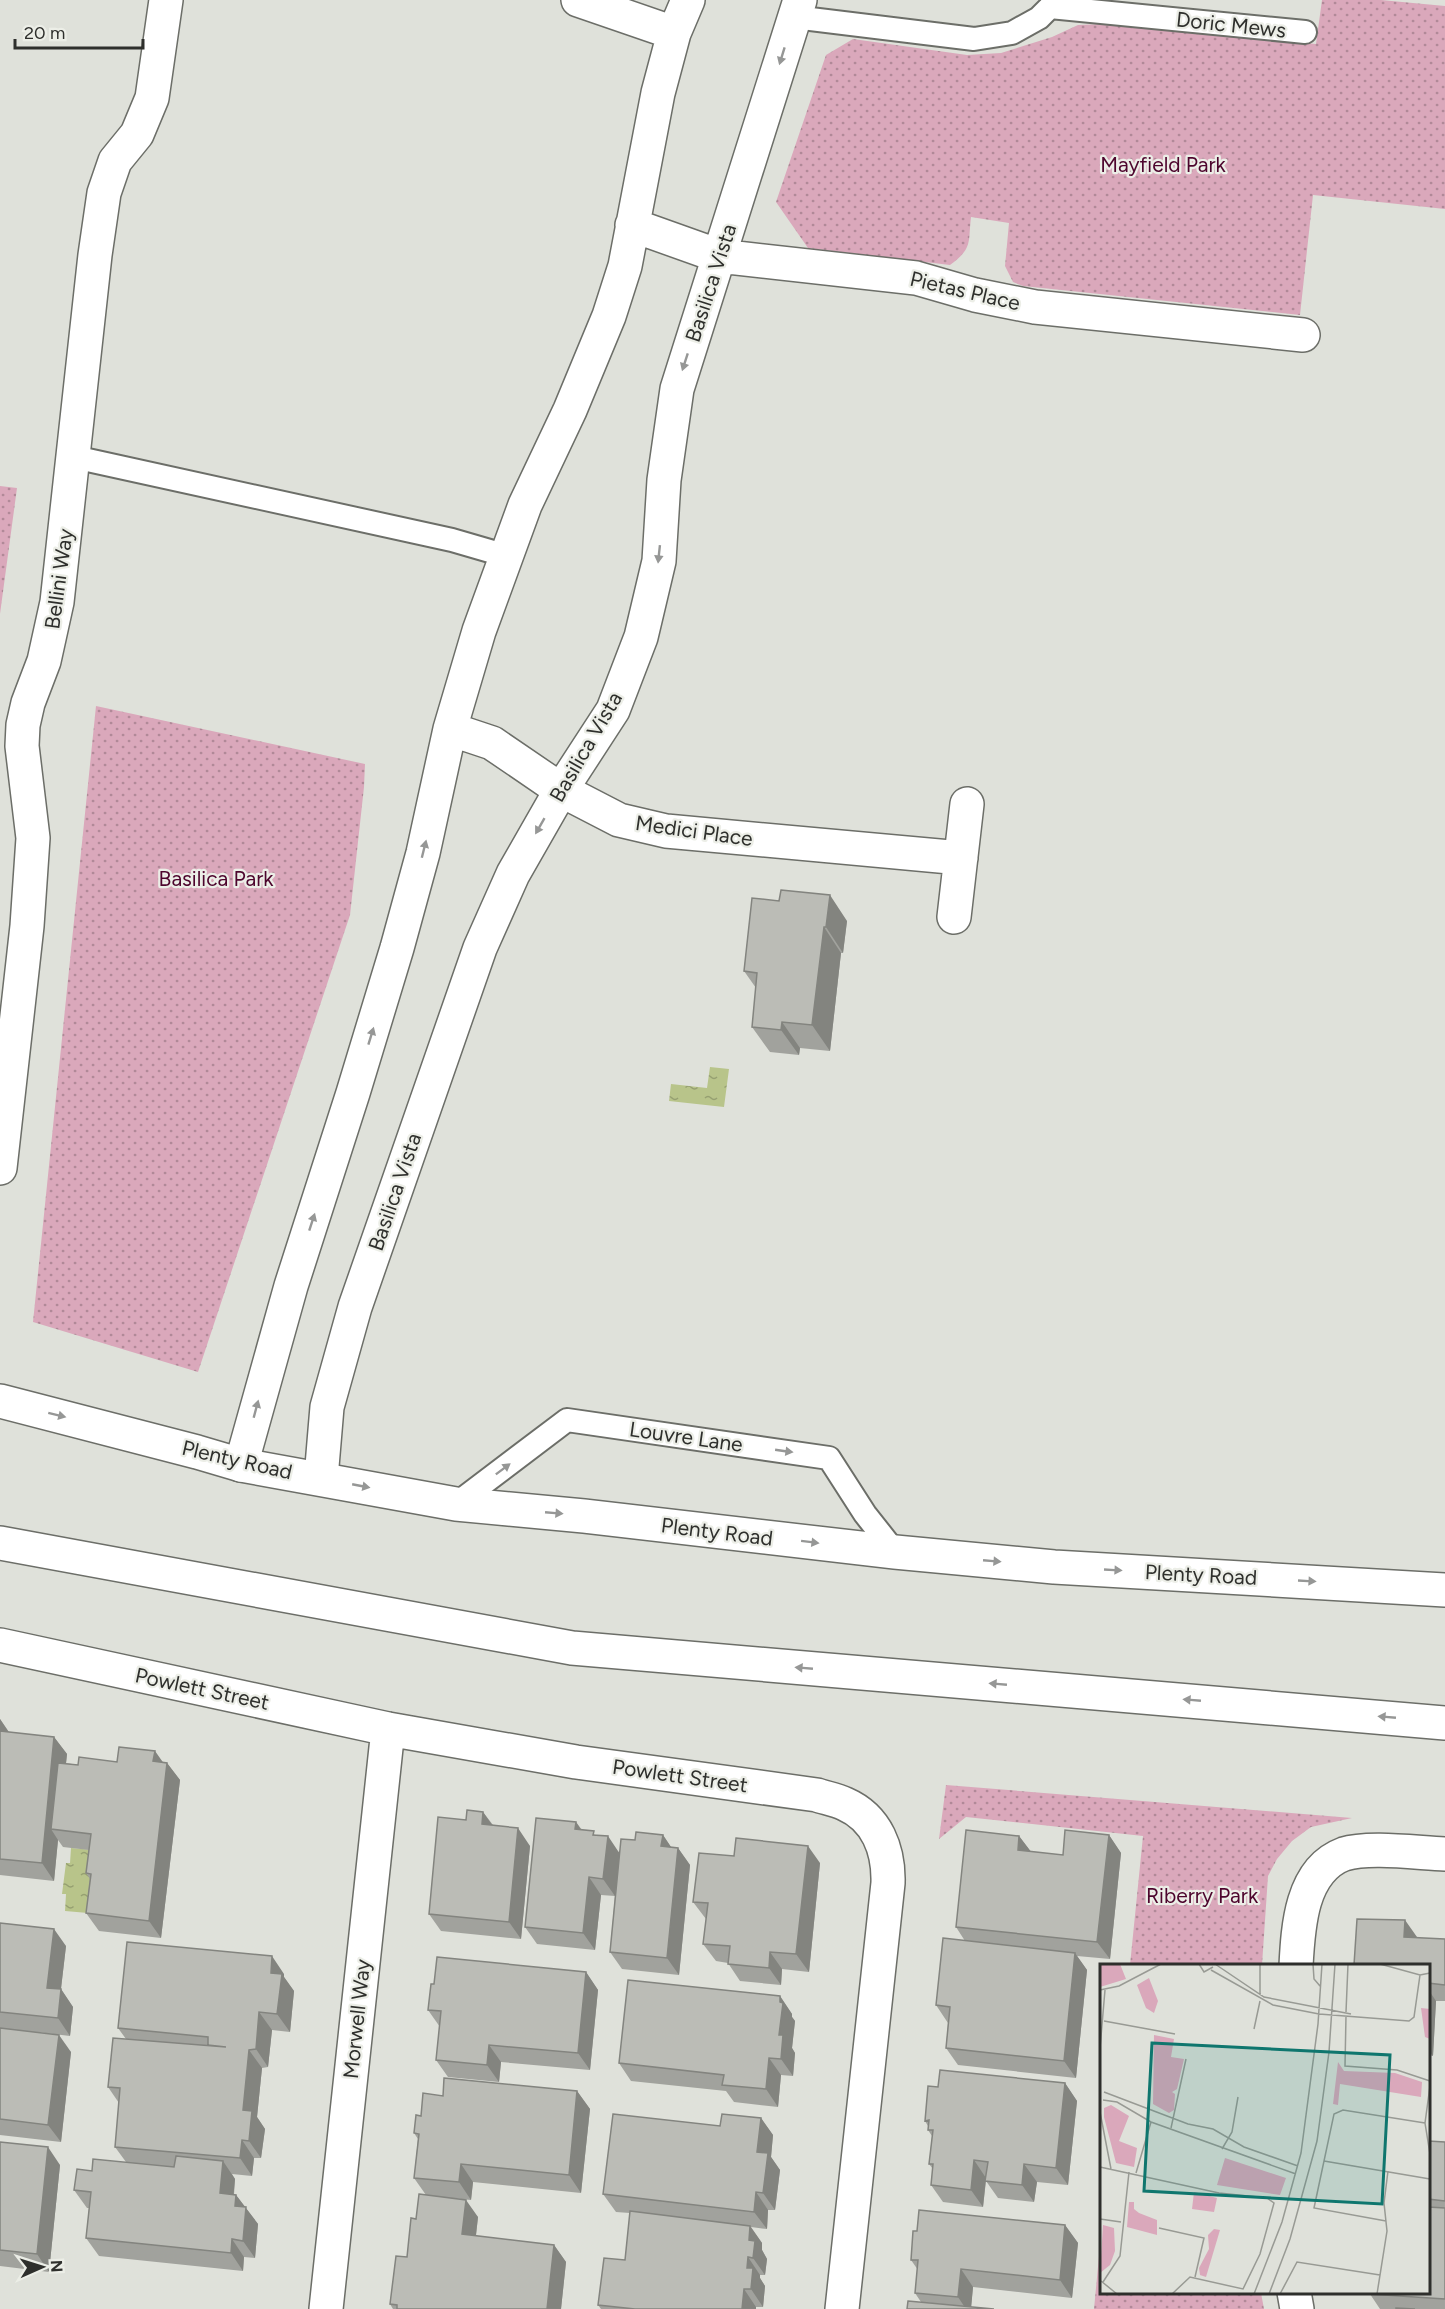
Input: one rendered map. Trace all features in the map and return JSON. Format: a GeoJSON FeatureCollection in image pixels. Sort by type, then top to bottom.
{"type":"FeatureCollection","features":[{"type":"Feature","properties":{"kind":"main road","name":"Bellini Way"},"geometry":{"type":"LineString","coordinates":[[0,1168],[27,926],[33,838],[22,746],[23,725],[52,632],[64,558],[95,255],[104,194],[115,161],[137,134],[152,98],[166,0]]}},
{"type":"Feature","properties":{"kind":"main road"},"geometry":{"type":"LineString","coordinates":[[578,0],[674,33]]}},
{"type":"Feature","properties":{"kind":"main road"},"geometry":{"type":"LineString","coordinates":[[241,1466],[291,1286],[397,948],[423,853],[450,729],[479,631],[525,505],[570,410],[609,316],[625,266],[658,93],[674,33],[688,0]]}},
{"type":"Feature","properties":{"kind":"main road","name":"Basilica Vista"},"geometry":{"type":"LineString","coordinates":[[321,1478],[327,1407],[356,1307],[480,948],[513,874],[561,790],[613,710],[641,637],[659,561],[664,480],[677,389],[797,8]]}},
{"type":"Feature","properties":{"kind":"main road","name":"Pietas Place"},"geometry":{"type":"LineString","coordinates":[[632,225],[719,256],[916,278],[975,295],[1035,307],[1304,335]]}},
{"type":"Feature","properties":{"kind":"main road","name":"Medici Place"},"geometry":{"type":"LineString","coordinates":[[450,729],[492,742],[561,790],[619,820],[666,831],[961,858]]}},
{"type":"Feature","properties":{"kind":"main road"},"geometry":{"type":"LineString","coordinates":[[954,917],[967,804]]}},
{"type":"Feature","properties":{"kind":"main road","name":"Plenty Road"},"geometry":{"type":"LineString","coordinates":[[0,1401],[197,1452],[241,1466],[321,1478],[456,1504],[1054,1567],[1445,1590]]}},
{"type":"Feature","properties":{"kind":"main road"},"geometry":{"type":"LineString","coordinates":[[0,1543],[572,1648],[1445,1723]]}},
{"type":"Feature","properties":{"kind":"main road","name":"Powlett Street"},"geometry":{"type":"LineString","coordinates":[[0,1646],[388,1730],[576,1762],[817,1795],[846,1804],[868,1820],[881,1837],[888,1867],[888,1883],[842,2309]]}},
{"type":"Feature","properties":{"kind":"main road","name":"Morwell Way"},"geometry":{"type":"LineString","coordinates":[[326,2309],[388,1730]]}},
{"type":"Feature","properties":{"kind":"main road"},"geometry":{"type":"LineString","coordinates":[[1296,1964],[1300,1922],[1307,1894],[1315,1878],[1328,1864],[1345,1854],[1369,1851],[1445,1854]]}},
{"type":"Feature","properties":{"kind":"main road"},"geometry":{"type":"LineString","coordinates":[[1294,2294],[1297,2309]]}},
{"type":"Feature","properties":{"kind":"lane"},"geometry":{"type":"LineString","coordinates":[[797,8],[974,39],[1012,33],[1039,18],[1052,4]]}},
{"type":"Feature","properties":{"kind":"lane","name":"Doric Mews"},"geometry":{"type":"LineString","coordinates":[[1052,4],[1305,32]]}},
{"type":"Feature","properties":{"kind":"lane"},"geometry":{"type":"LineString","coordinates":[[74,457],[452,540],[507,556]]}},
{"type":"Feature","properties":{"kind":"lane","name":"Louvre Lane"},"geometry":{"type":"LineString","coordinates":[[456,1504],[567,1420],[829,1458],[865,1514],[895,1552]]}},
{"type":"Feature","properties":{"kind":"green space","name":"Mayfield Park"},"geometry":{"type":"Polygon","coordinates":[[[1322,0],[1381,0],[1445,6],[1445,209],[1313,195],[1300,315],[1023,286],[1013,282],[1005,266],[1009,223],[971,217],[966,249],[950,265],[808,248],[776,202],[826,55],[853,39],[967,55],[1001,53],[1052,37],[1078,25],[1103,24],[1316,44],[1322,0]]]}},
{"type":"Feature","properties":{"kind":"green space"},"geometry":{"type":"Polygon","coordinates":[[[0,486],[17,488],[0,614],[0,486]]]}},
{"type":"Feature","properties":{"kind":"green space","name":"Basilica Park"},"geometry":{"type":"Polygon","coordinates":[[[96,706],[365,764],[350,915],[198,1372],[33,1322],[96,706]]]}},
{"type":"Feature","properties":{"kind":"green space","name":"Riberry Park"},"geometry":{"type":"Polygon","coordinates":[[[946,1785],[1352,1818],[1311,1827],[1292,1841],[1277,1859],[1268,1876],[1262,1964],[1130,1964],[1143,1836],[966,1817],[939,1839],[946,1785]]]}},
{"type":"Feature","properties":{"kind":"green space"},"geometry":{"type":"Polygon","coordinates":[[[1100,2246],[1100,2294],[1261,2294],[1264,2309],[1094,2309],[1100,2246]]]}},
{"type":"Feature","properties":{"kind":"water"},"geometry":{"type":"Polygon","coordinates":[[[710,1067],[729,1069],[724,1107],[669,1101],[671,1084],[707,1088],[710,1067]]]}},
{"type":"Feature","properties":{"kind":"water"},"geometry":{"type":"Polygon","coordinates":[[[71,1848],[94,1850],[88,1913],[65,1911],[66,1894],[62,1894],[66,1863],[70,1863],[71,1848]]]}},
{"type":"Feature","properties":{"kind":"building"},"geometry":{"type":"Polygon","coordinates":[[[781,890],[830,895],[812,1025],[782,1022],[781,1030],[752,1027],[757,973],[744,971],[752,898],[779,901],[781,890]]]}},
{"type":"Feature","properties":{"kind":"building"},"geometry":{"type":"Polygon","coordinates":[[[0,1731],[54,1737],[42,1863],[0,1859],[0,1731]]]}},
{"type":"Feature","properties":{"kind":"building"},"geometry":{"type":"Polygon","coordinates":[[[119,1747],[155,1751],[153,1761],[167,1763],[149,1921],[86,1913],[91,1874],[86,1873],[91,1834],[51,1829],[58,1763],[78,1765],[79,1757],[117,1762],[119,1747]]]}},
{"type":"Feature","properties":{"kind":"building"},"geometry":{"type":"Polygon","coordinates":[[[467,1810],[483,1812],[482,1824],[518,1828],[509,1922],[429,1914],[438,1817],[466,1820],[467,1810]]]}},
{"type":"Feature","properties":{"kind":"building"},"geometry":{"type":"Polygon","coordinates":[[[536,1818],[576,1822],[575,1829],[594,1831],[593,1835],[608,1836],[603,1879],[589,1877],[583,1933],[525,1927],[536,1818]]]}},
{"type":"Feature","properties":{"kind":"building"},"geometry":{"type":"Polygon","coordinates":[[[966,1830],[1019,1836],[1018,1850],[1063,1855],[1065,1830],[1109,1835],[1097,1942],[956,1927],[966,1830]]]}},
{"type":"Feature","properties":{"kind":"building"},"geometry":{"type":"Polygon","coordinates":[[[636,1832],[663,1835],[661,1846],[678,1848],[667,1958],[610,1952],[621,1839],[635,1840],[636,1832]]]}},
{"type":"Feature","properties":{"kind":"building"},"geometry":{"type":"Polygon","coordinates":[[[736,1838],[808,1846],[796,1954],[770,1952],[769,1968],[728,1964],[730,1946],[703,1944],[708,1903],[693,1902],[699,1853],[734,1856],[736,1838]]]}},
{"type":"Feature","properties":{"kind":"building"},"geometry":{"type":"Polygon","coordinates":[[[1357,1919],[1405,1920],[1404,1937],[1445,1939],[1445,1985],[1430,1983],[1430,1964],[1354,1964],[1357,1919]]]}},
{"type":"Feature","properties":{"kind":"building"},"geometry":{"type":"Polygon","coordinates":[[[0,1923],[54,1929],[47,1988],[61,1989],[58,2018],[0,2012],[0,1923]]]}},
{"type":"Feature","properties":{"kind":"building"},"geometry":{"type":"Polygon","coordinates":[[[943,1938],[1075,1953],[1064,2061],[946,2048],[950,2007],[936,2005],[943,1938]]]}},
{"type":"Feature","properties":{"kind":"building"},"geometry":{"type":"Polygon","coordinates":[[[127,1942],[272,1956],[271,1973],[282,1974],[277,2014],[259,2012],[256,2049],[249,2050],[243,2110],[252,2111],[249,2141],[242,2140],[240,2158],[115,2147],[120,2088],[108,2087],[113,2038],[226,2047],[208,2045],[208,2037],[118,2028],[127,1942]]]}},
{"type":"Feature","properties":{"kind":"building"},"geometry":{"type":"Polygon","coordinates":[[[437,1957],[586,1972],[578,2053],[489,2045],[487,2065],[436,2060],[441,2011],[428,2010],[437,1957]]]}},
{"type":"Feature","properties":{"kind":"building"},"geometry":{"type":"Polygon","coordinates":[[[628,1980],[780,1996],[780,2002],[783,2003],[779,2035],[783,2035],[781,2059],[769,2058],[766,2089],[722,2085],[724,2075],[619,2063],[628,1980]]]}},
{"type":"Feature","properties":{"kind":"building"},"geometry":{"type":"Polygon","coordinates":[[[0,2028],[59,2035],[48,2125],[0,2119],[0,2028]]]}},
{"type":"Feature","properties":{"kind":"building"},"geometry":{"type":"Polygon","coordinates":[[[940,2070],[1065,2083],[1056,2168],[1024,2164],[1022,2185],[985,2181],[988,2162],[974,2160],[971,2190],[931,2185],[933,2164],[929,2164],[933,2130],[928,2130],[929,2120],[925,2121],[928,2086],[938,2087],[940,2070]]]}},
{"type":"Feature","properties":{"kind":"building"},"geometry":{"type":"Polygon","coordinates":[[[444,2078],[577,2091],[569,2175],[461,2164],[459,2182],[414,2178],[419,2134],[414,2133],[416,2115],[421,2116],[423,2093],[443,2096],[444,2078]]]}},
{"type":"Feature","properties":{"kind":"building"},"geometry":{"type":"Polygon","coordinates":[[[613,2114],[720,2126],[722,2114],[761,2118],[757,2152],[768,2153],[763,2193],[756,2192],[754,2212],[603,2194],[613,2114]]]}},
{"type":"Feature","properties":{"kind":"building"},"geometry":{"type":"Polygon","coordinates":[[[1430,2141],[1445,2142],[1445,2201],[1430,2199],[1430,2141]]]}},
{"type":"Feature","properties":{"kind":"building"},"geometry":{"type":"Polygon","coordinates":[[[0,2142],[48,2147],[37,2254],[0,2250],[0,2142]]]}},
{"type":"Feature","properties":{"kind":"building"},"geometry":{"type":"Polygon","coordinates":[[[176,2156],[223,2161],[220,2193],[236,2195],[235,2206],[246,2207],[243,2241],[232,2239],[231,2253],[86,2238],[91,2192],[74,2190],[77,2169],[92,2171],[93,2159],[174,2167],[176,2156]]]}},
{"type":"Feature","properties":{"kind":"building"},"geometry":{"type":"Polygon","coordinates":[[[419,2194],[466,2200],[462,2234],[554,2245],[547,2309],[397,2309],[397,2305],[390,2304],[396,2256],[407,2257],[411,2218],[416,2219],[419,2194]]]}},
{"type":"Feature","properties":{"kind":"building"},"geometry":{"type":"Polygon","coordinates":[[[1430,2207],[1445,2208],[1445,2299],[1370,2294],[1430,2294],[1430,2207]]]}},
{"type":"Feature","properties":{"kind":"building"},"geometry":{"type":"Polygon","coordinates":[[[919,2210],[1065,2225],[1060,2280],[961,2269],[958,2297],[915,2293],[918,2260],[911,2260],[913,2231],[917,2231],[919,2210]]]}},
{"type":"Feature","properties":{"kind":"building"},"geometry":{"type":"Polygon","coordinates":[[[630,2211],[750,2226],[749,2240],[755,2241],[753,2258],[748,2257],[747,2268],[753,2268],[751,2289],[744,2289],[742,2309],[635,2309],[598,2305],[604,2258],[625,2260],[630,2211]]]}},
{"type":"Feature","properties":{"kind":"building"},"geometry":{"type":"Polygon","coordinates":[[[908,2301],[994,2309],[907,2309],[908,2301]]]}}]}
